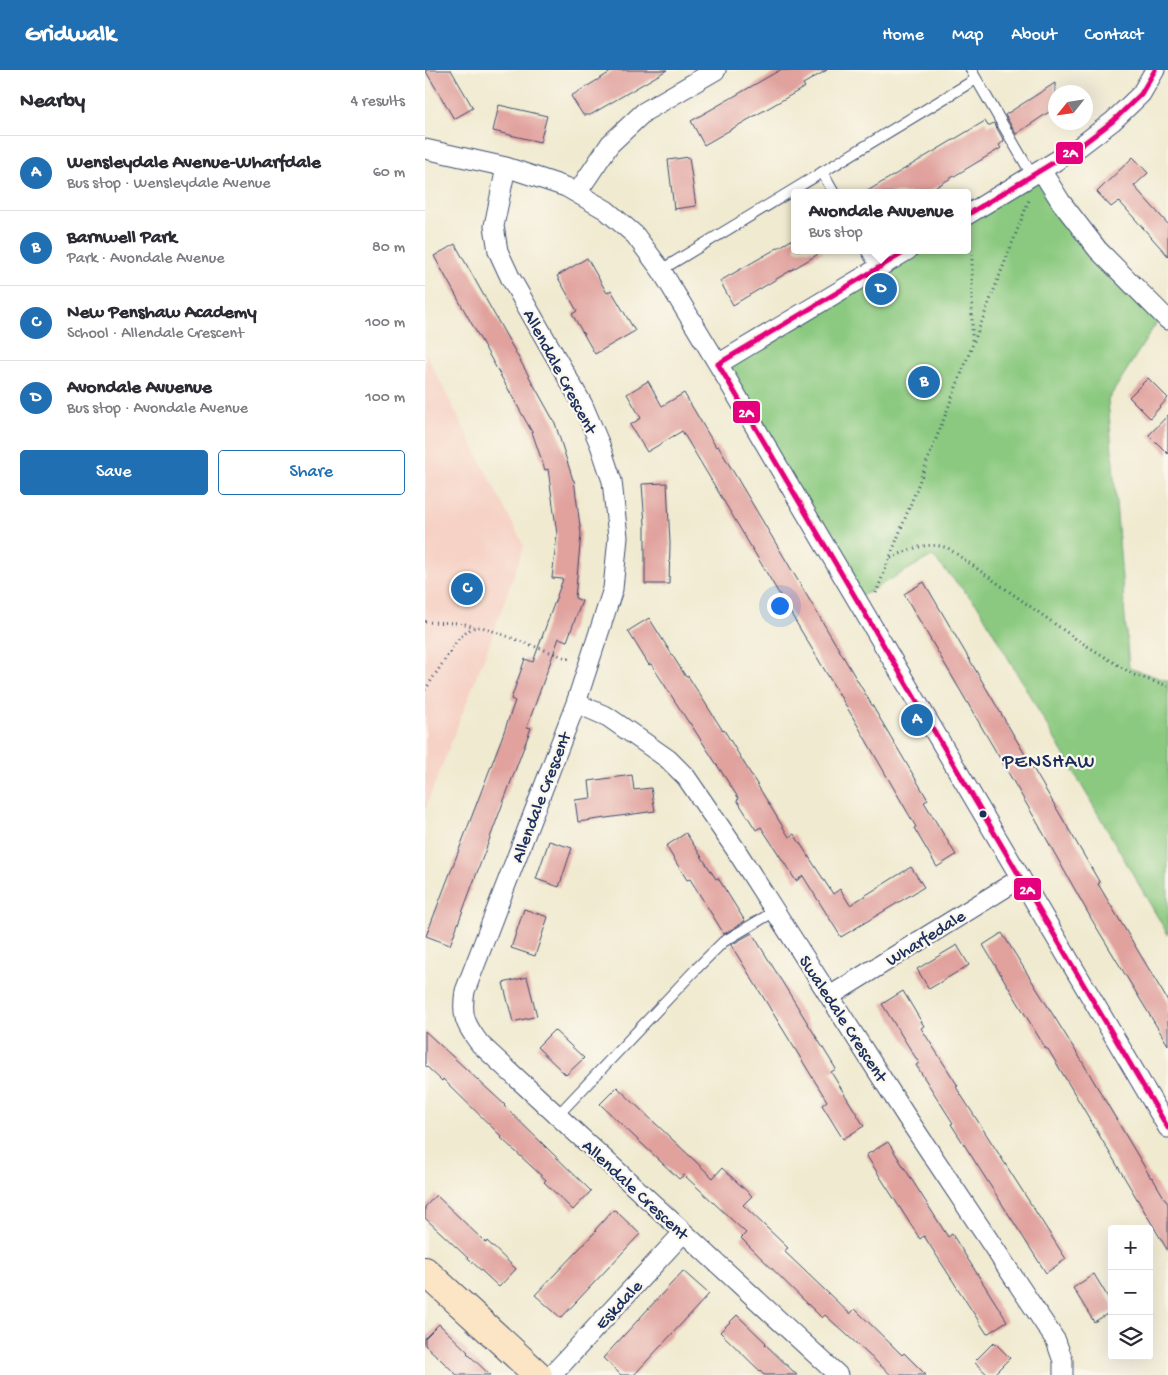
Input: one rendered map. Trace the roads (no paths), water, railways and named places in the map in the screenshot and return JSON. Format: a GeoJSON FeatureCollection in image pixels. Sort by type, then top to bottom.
{"type":"FeatureCollection","features":[{"type":"Feature","properties":{"kind":"street"},"geometry":{"type":"LineString","coordinates":[[577,193],[610,144],[644,112],[716,70]]}},
{"type":"Feature","properties":{"kind":"street"},"geometry":{"type":"LineString","coordinates":[[971,213],[1079,147],[1113,121],[1141,94],[1155,70]]}},
{"type":"Feature","properties":{"kind":"street"},"geometry":{"type":"LineString","coordinates":[[425,149],[506,167],[566,187],[606,210],[635,235],[661,270],[718,364],[1168,1128]]}},
{"type":"Feature","properties":{"kind":"street","name":"Allendale Crescent"},"geometry":{"type":"LineString","coordinates":[[506,167],[494,226],[498,251],[510,277],[583,405],[600,445],[612,481],[618,537],[613,589],[577,703],[465,991],[463,1007],[467,1027],[480,1044],[838,1375]]}},
{"type":"Feature","properties":{"kind":"street"},"geometry":{"type":"LineString","coordinates":[[1037,173],[1098,250],[1168,320]]}},
{"type":"Feature","properties":{"kind":"street"},"geometry":{"type":"LineString","coordinates":[[718,364],[901,254]]}},
{"type":"Feature","properties":{"kind":"street","name":"Swaledale Crescent"},"geometry":{"type":"LineString","coordinates":[[577,703],[608,717],[668,759],[686,776],[906,1116],[1056,1341],[1063,1361],[1063,1375]]}},
{"type":"Feature","properties":{"kind":"street","name":"Wharfedale"},"geometry":{"type":"LineString","coordinates":[[830,996],[1021,878]]}},
{"type":"Feature","properties":{"kind":"street","name":"Eskdale"},"geometry":{"type":"LineString","coordinates":[[552,1375],[683,1233]]}},
{"type":"Feature","properties":{"kind":"street"},"geometry":{"type":"LineString","coordinates":[[425,1271],[538,1375]]}},
{"type":"Feature","properties":{"kind":"lane"},"geometry":{"type":"LineString","coordinates":[[794,189],[974,75],[1037,173]]}},
{"type":"Feature","properties":{"kind":"lane"},"geometry":{"type":"LineString","coordinates":[[822,172],[831,189]]}},
{"type":"Feature","properties":{"kind":"lane"},"geometry":{"type":"LineString","coordinates":[[661,270],[791,191]]}},
{"type":"Feature","properties":{"kind":"lane"},"geometry":{"type":"LineString","coordinates":[[868,254],[877,269]]}},
{"type":"Feature","properties":{"kind":"lane"},"geometry":{"type":"LineString","coordinates":[[557,1116],[695,969],[723,942],[775,911]]}},
{"type":"Feature","properties":{"kind":"place","name":"Avondale Avuenue"},"geometry":{"type":"Point","coordinates":[881,289]}},
{"type":"Feature","properties":{"kind":"place","name":"Barnwell Park"},"geometry":{"type":"Point","coordinates":[924,382]}},
{"type":"Feature","properties":{"kind":"place","name":"New Penshaw Academy"},"geometry":{"type":"Point","coordinates":[467,589]}},
{"type":"Feature","properties":{"kind":"place","name":"Wensleydale Avenue-Wharfdale"},"geometry":{"type":"Point","coordinates":[917,720]}},
{"type":"Feature","properties":{"kind":"district","name":"PENSHAW"},"geometry":{"type":"Point","coordinates":[1049,760]}}]}
